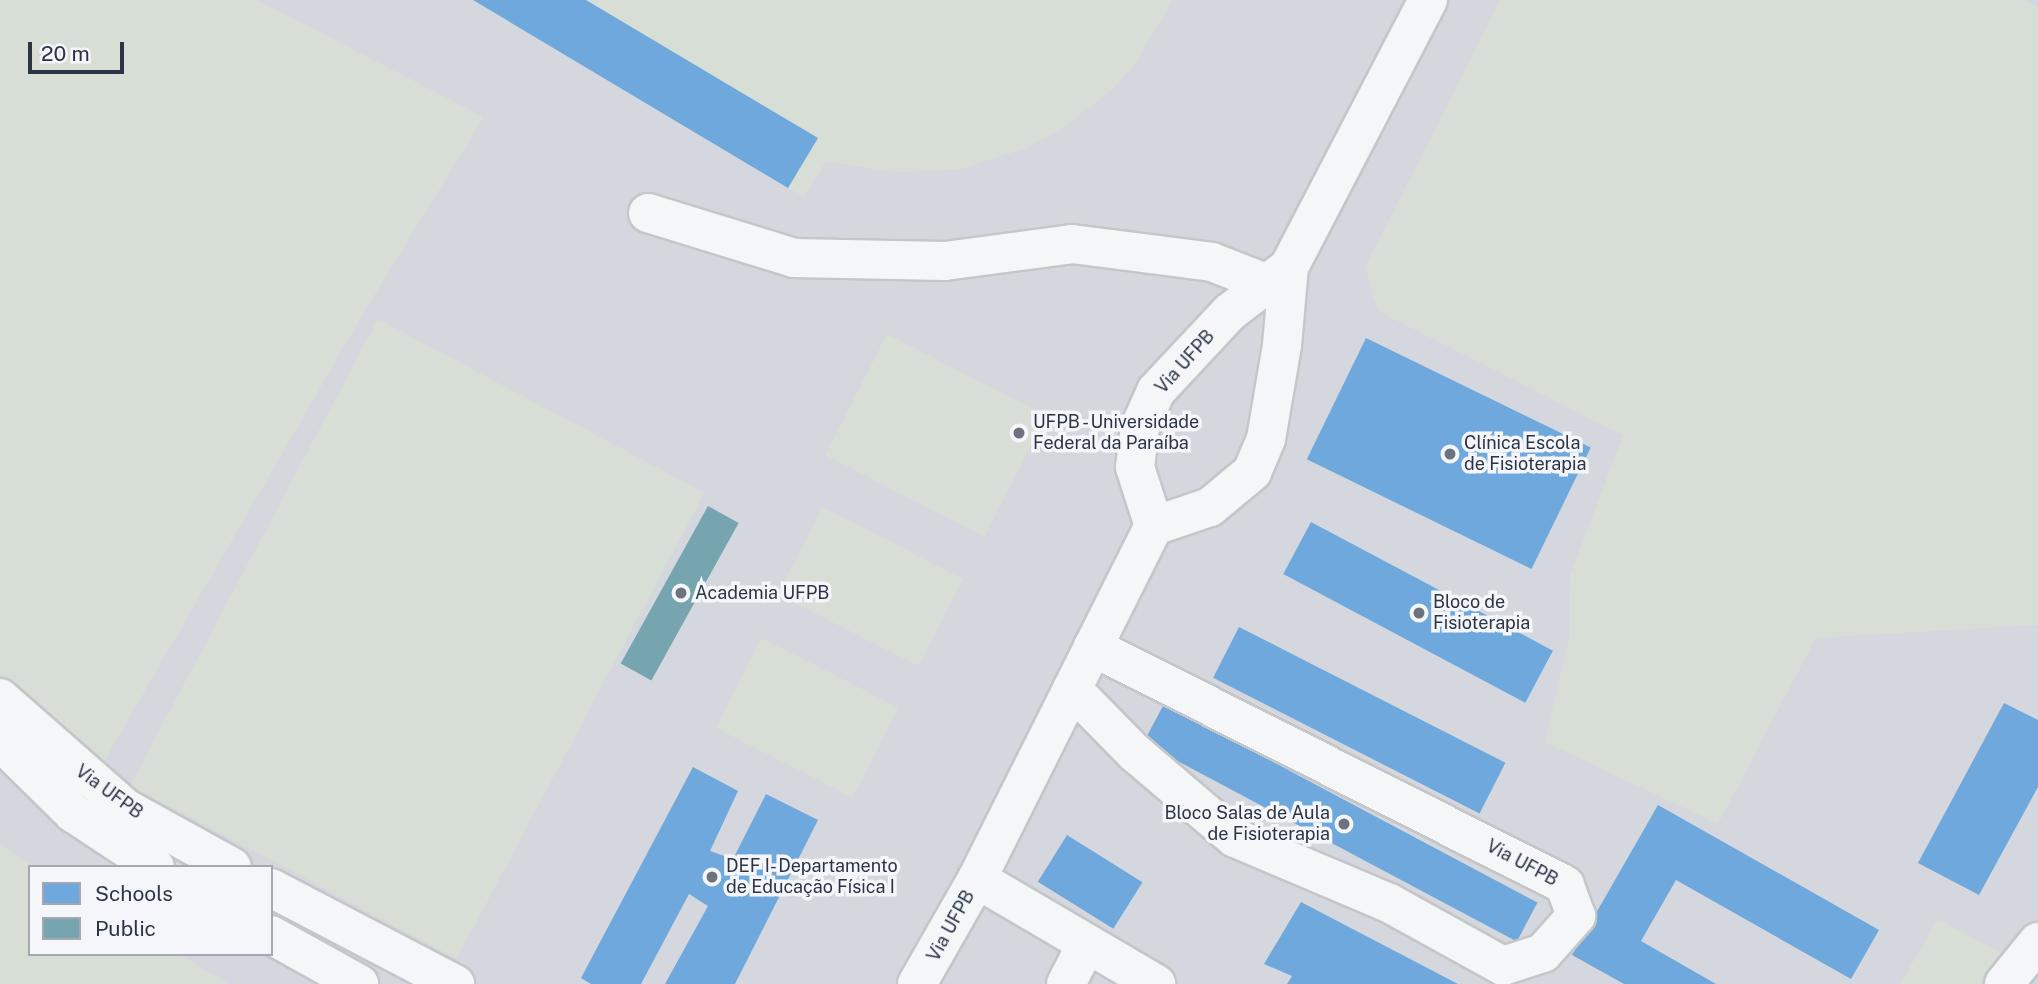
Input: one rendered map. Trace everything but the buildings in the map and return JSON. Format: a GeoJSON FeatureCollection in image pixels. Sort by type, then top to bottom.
{"type":"FeatureCollection","features":[{"type":"Feature","properties":{"kind":"lane","name":"Via UFPB"},"geometry":{"type":"LineString","coordinates":[[922,980],[977,879],[1154,526],[1210,507],[1252,472],[1266,439],[1281,280],[1428,0]]}},
{"type":"Feature","properties":{"kind":"lane"},"geometry":{"type":"LineString","coordinates":[[648,213],[794,258],[945,261],[1072,244],[1212,262],[1281,280]]}},
{"type":"Feature","properties":{"kind":"lane","name":"Via UFPB"},"geometry":{"type":"LineString","coordinates":[[1154,526],[1135,467],[1140,427],[1156,391],[1230,312],[1281,280]]}},
{"type":"Feature","properties":{"kind":"lane","name":"Via UFPB"},"geometry":{"type":"LineString","coordinates":[[1072,689],[1135,753],[1234,838],[1390,903],[1503,965],[1542,953],[1576,916],[1565,885],[1093,647]]}},
{"type":"Feature","properties":{"kind":"lane","name":"Via UFPB"},"geometry":{"type":"LineString","coordinates":[[0,698],[125,808],[228,865]]}},
{"type":"Feature","properties":{"kind":"lane","name":"Via UFPB"},"geometry":{"type":"LineString","coordinates":[[0,741],[73,813],[152,865]]}},
{"type":"Feature","properties":{"kind":"lane","name":"Via UFPB"},"geometry":{"type":"LineString","coordinates":[[977,879],[1156,984]]}},
{"type":"Feature","properties":{"kind":"lane"},"geometry":{"type":"LineString","coordinates":[[273,889],[455,984]]}},
{"type":"Feature","properties":{"kind":"lane"},"geometry":{"type":"LineString","coordinates":[[273,936],[359,984]]}},
{"type":"Feature","properties":{"kind":"lane"},"geometry":{"type":"LineString","coordinates":[[2004,984],[2038,942]]}},
{"type":"Feature","properties":{"kind":"lane"},"geometry":{"type":"LineString","coordinates":[[1066,984],[1086,945]]}},
{"type":"Feature","properties":{"kind":"shaded area","name":"UFPB - Universidade Federal da Paraíba"},"geometry":{"type":"Polygon","coordinates":[[[0,0],[2038,0],[2038,984],[0,984],[0,0]]]}},
{"type":"Feature","properties":{"kind":"shaded area"},"geometry":{"type":"Polygon","coordinates":[[[0,0],[257,0],[484,117],[367,307],[102,765],[0,675],[0,0]]]}},
{"type":"Feature","properties":{"kind":"shaded area"},"geometry":{"type":"Polygon","coordinates":[[[473,0],[1173,0],[1134,65],[1112,90],[1057,132],[1027,148],[961,169],[893,173],[826,161],[804,197],[473,0]]]}},
{"type":"Feature","properties":{"kind":"shaded area"},"geometry":{"type":"Polygon","coordinates":[[[1500,0],[2024,0],[2038,7],[2038,625],[1816,638],[1718,824],[1545,742],[1569,638],[1570,575],[1623,435],[1378,311],[1365,267],[1500,0]]]}},
{"type":"Feature","properties":{"kind":"shaded area"},"geometry":{"type":"Polygon","coordinates":[[[378,319],[705,493],[457,959],[130,785],[378,319]]]}},
{"type":"Feature","properties":{"kind":"shaded area"},"geometry":{"type":"Polygon","coordinates":[[[887,334],[1046,415],[985,536],[825,455],[887,334]]]}},
{"type":"Feature","properties":{"kind":"shaded area"},"geometry":{"type":"Polygon","coordinates":[[[822,507],[963,579],[918,666],[778,594],[822,507]]]}},
{"type":"Feature","properties":{"kind":"shaded area"},"geometry":{"type":"Polygon","coordinates":[[[762,638],[898,707],[852,797],[716,728],[762,638]]]}},
{"type":"Feature","properties":{"kind":"shaded area"},"geometry":{"type":"Polygon","coordinates":[[[0,845],[32,865],[28,865],[28,956],[182,956],[229,984],[0,984],[0,845]]]}},
{"type":"Feature","properties":{"kind":"shaded area"},"geometry":{"type":"Polygon","coordinates":[[[1938,919],[2011,958],[1989,984],[1900,984],[1938,919]]]}},
{"type":"Feature","properties":{"kind":"place","name":"UFPB - Universidade Federal da Paraíba"},"geometry":{"type":"Point","coordinates":[1019,433]}},
{"type":"Feature","properties":{"kind":"place","name":"Clínica Escola de Fisioterapia"},"geometry":{"type":"Point","coordinates":[1450,454]}},
{"type":"Feature","properties":{"kind":"place","name":"Academia UFPB"},"geometry":{"type":"Point","coordinates":[681,593]}},
{"type":"Feature","properties":{"kind":"place","name":"Bloco de Fisioterapia"},"geometry":{"type":"Point","coordinates":[1419,613]}},
{"type":"Feature","properties":{"kind":"place","name":"Bloco Salas de Aula de Fisioterapia"},"geometry":{"type":"Point","coordinates":[1344,824]}},
{"type":"Feature","properties":{"kind":"place","name":"DEF I- Departamento de Educação Física I"},"geometry":{"type":"Point","coordinates":[712,877]}}]}
